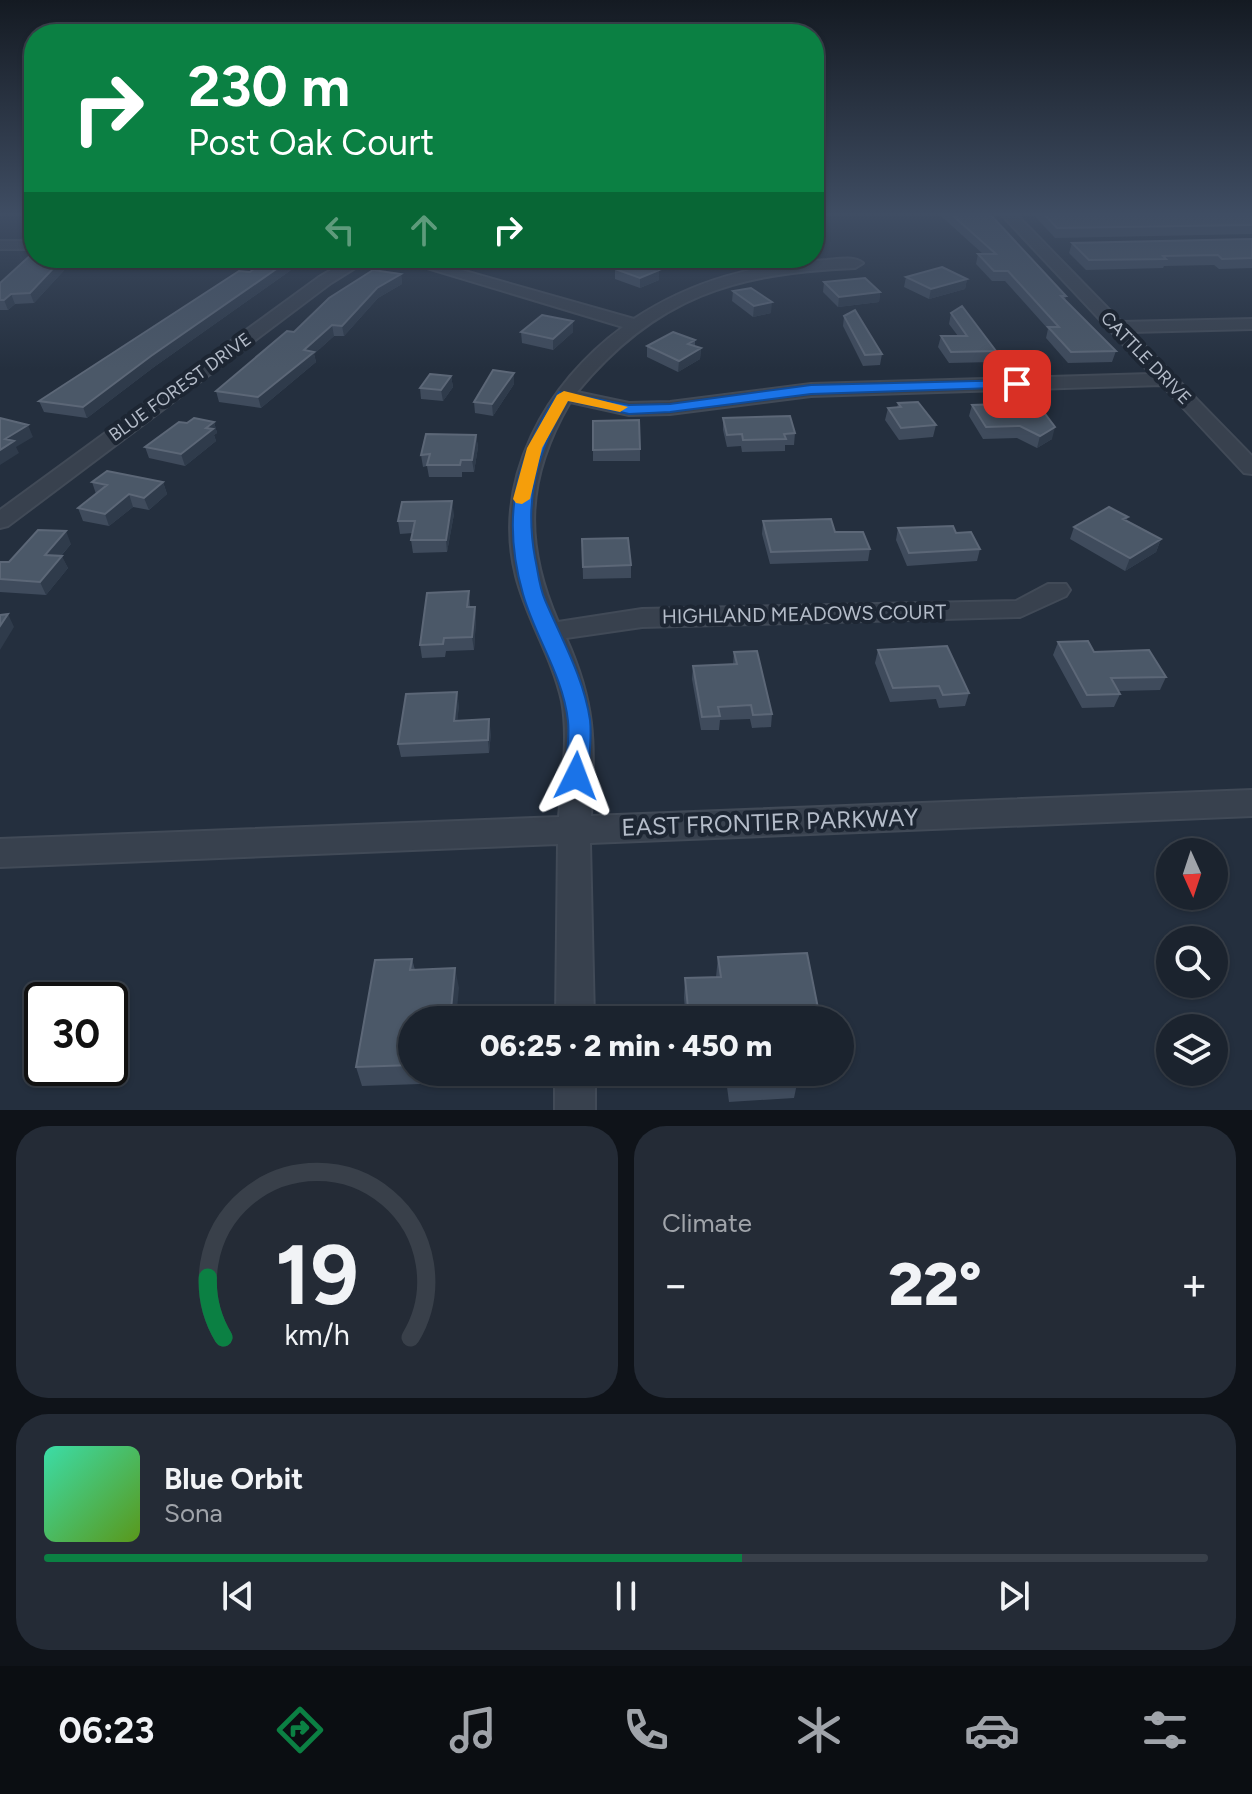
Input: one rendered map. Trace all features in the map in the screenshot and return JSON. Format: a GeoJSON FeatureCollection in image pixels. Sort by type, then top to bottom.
{"type":"FeatureCollection","features":[{"type":"Feature","properties":{"kind":"street","name":"CATTLE DRIVE"},"geometry":{"type":"LineString","coordinates":[[1062,265],[1117,327],[1252,468]]}},
{"type":"Feature","properties":{"kind":"street","name":"BLUE FOREST DRIVE"},"geometry":{"type":"LineString","coordinates":[[0,521],[325,280],[346,268]]}},
{"type":"Feature","properties":{"kind":"street"},"geometry":{"type":"LineString","coordinates":[[437,268],[636,325]]}},
{"type":"Feature","properties":{"kind":"street"},"geometry":{"type":"LineString","coordinates":[[575,1006],[574,830],[579,721],[566,671],[527,573],[522,502],[525,476],[534,448],[564,395],[597,356],[636,325],[701,288],[736,277],[786,268]]}},
{"type":"Feature","properties":{"kind":"street"},"geometry":{"type":"LineString","coordinates":[[1117,327],[1252,324]]}},
{"type":"Feature","properties":{"kind":"street"},"geometry":{"type":"LineString","coordinates":[[564,395],[629,409],[670,408],[811,390],[1167,379]]}},
{"type":"Feature","properties":{"kind":"street"},"geometry":{"type":"LineString","coordinates":[[1226,441],[1252,440]]}},
{"type":"Feature","properties":{"kind":"street","name":"HIGHLAND MEADOWS COURT"},"geometry":{"type":"LineString","coordinates":[[548,632],[642,618],[1020,609],[1057,590]]}},
{"type":"Feature","properties":{"kind":"street","name":"EAST FRONTIER PARKWAY"},"geometry":{"type":"LineString","coordinates":[[0,853],[1252,803]]}},
{"type":"Feature","properties":{"kind":"street"},"geometry":{"type":"LineString","coordinates":[[575,1086],[575,1110]]}},
{"type":"Feature","properties":{"kind":"building"},"geometry":{"type":"Polygon","coordinates":[[[20,265],[24,265],[24,268],[54,268],[30,293],[11,294],[0,300],[0,283],[20,265]]]}},
{"type":"Feature","properties":{"kind":"building"},"geometry":{"type":"Polygon","coordinates":[[[988,265],[1037,265],[1066,296],[1061,296],[1116,351],[1071,352],[1048,327],[1059,327],[1008,271],[994,271],[988,265]]]}},
{"type":"Feature","properties":{"kind":"building"},"geometry":{"type":"Polygon","coordinates":[[[942,267],[967,279],[931,289],[906,277],[942,267]]]}},
{"type":"Feature","properties":{"kind":"building"},"geometry":{"type":"Polygon","coordinates":[[[255,268],[278,268],[83,407],[39,401],[239,271],[250,272],[255,268]]]}},
{"type":"Feature","properties":{"kind":"building"},"geometry":{"type":"Polygon","coordinates":[[[654,268],[659,270],[640,278],[615,269],[654,268]]]}},
{"type":"Feature","properties":{"kind":"building"},"geometry":{"type":"Polygon","coordinates":[[[373,270],[401,274],[377,288],[342,326],[332,325],[304,350],[314,352],[258,397],[216,391],[287,331],[294,332],[329,298],[373,270]]]}},
{"type":"Feature","properties":{"kind":"building"},"geometry":{"type":"Polygon","coordinates":[[[865,278],[880,292],[839,297],[824,282],[865,278]]]}},
{"type":"Feature","properties":{"kind":"building"},"geometry":{"type":"Polygon","coordinates":[[[751,288],[772,302],[754,306],[733,291],[751,288]]]}},
{"type":"Feature","properties":{"kind":"building"},"geometry":{"type":"Polygon","coordinates":[[[962,306],[996,351],[951,352],[941,336],[967,336],[951,313],[962,306]]]}},
{"type":"Feature","properties":{"kind":"building"},"geometry":{"type":"Polygon","coordinates":[[[855,310],[882,354],[865,355],[844,316],[855,310]]]}},
{"type":"Feature","properties":{"kind":"building"},"geometry":{"type":"Polygon","coordinates":[[[542,315],[573,321],[553,339],[521,332],[542,315]]]}},
{"type":"Feature","properties":{"kind":"building"},"geometry":{"type":"Polygon","coordinates":[[[673,332],[695,340],[688,344],[701,348],[679,361],[647,346],[673,332]]]}},
{"type":"Feature","properties":{"kind":"building"},"geometry":{"type":"Polygon","coordinates":[[[493,370],[514,373],[492,404],[474,402],[493,370]]]}},
{"type":"Feature","properties":{"kind":"building"},"geometry":{"type":"Polygon","coordinates":[[[430,374],[451,376],[441,390],[420,388],[430,374]]]}},
{"type":"Feature","properties":{"kind":"building"},"geometry":{"type":"Polygon","coordinates":[[[918,402],[936,425],[901,428],[888,408],[901,407],[898,403],[918,402]]]}},
{"type":"Feature","properties":{"kind":"building"},"geometry":{"type":"Polygon","coordinates":[[[1037,403],[1055,427],[1040,436],[1020,426],[986,427],[972,405],[1037,403]]]}},
{"type":"Feature","properties":{"kind":"building"},"geometry":{"type":"Polygon","coordinates":[[[790,416],[795,433],[784,434],[786,439],[743,440],[742,434],[727,435],[723,418],[790,416]]]}},
{"type":"Feature","properties":{"kind":"building"},"geometry":{"type":"Polygon","coordinates":[[[0,418],[28,425],[5,439],[14,441],[0,450],[0,418]]]}},
{"type":"Feature","properties":{"kind":"building"},"geometry":{"type":"Polygon","coordinates":[[[194,418],[214,422],[206,428],[213,429],[181,454],[145,447],[179,422],[187,423],[194,418]]]}},
{"type":"Feature","properties":{"kind":"building"},"geometry":{"type":"Polygon","coordinates":[[[639,420],[640,449],[593,450],[593,421],[639,420]]]}},
{"type":"Feature","properties":{"kind":"building"},"geometry":{"type":"Polygon","coordinates":[[[426,434],[476,435],[472,460],[461,460],[460,465],[427,465],[430,454],[421,455],[426,434]]]}},
{"type":"Feature","properties":{"kind":"building"},"geometry":{"type":"Polygon","coordinates":[[[107,471],[163,482],[144,498],[129,494],[105,514],[78,508],[107,485],[92,482],[107,471]]]}},
{"type":"Feature","properties":{"kind":"building"},"geometry":{"type":"Polygon","coordinates":[[[452,501],[446,540],[411,540],[415,521],[398,521],[402,502],[452,501]]]}},
{"type":"Feature","properties":{"kind":"building"},"geometry":{"type":"Polygon","coordinates":[[[1109,507],[1128,517],[1123,519],[1161,539],[1130,558],[1074,527],[1109,507]]]}},
{"type":"Feature","properties":{"kind":"building"},"geometry":{"type":"Polygon","coordinates":[[[831,519],[835,532],[863,532],[870,549],[771,552],[763,521],[831,519]]]}},
{"type":"Feature","properties":{"kind":"building"},"geometry":{"type":"Polygon","coordinates":[[[953,526],[956,533],[971,532],[980,549],[909,553],[898,528],[953,526]]]}},
{"type":"Feature","properties":{"kind":"building"},"geometry":{"type":"Polygon","coordinates":[[[38,530],[66,531],[45,555],[62,556],[40,582],[0,579],[0,562],[9,562],[38,530]]]}},
{"type":"Feature","properties":{"kind":"building"},"geometry":{"type":"Polygon","coordinates":[[[628,538],[631,565],[583,567],[582,539],[628,538]]]}},
{"type":"Feature","properties":{"kind":"building"},"geometry":{"type":"Polygon","coordinates":[[[469,591],[467,607],[475,607],[472,637],[444,638],[443,644],[420,645],[427,593],[469,591]]]}},
{"type":"Feature","properties":{"kind":"building"},"geometry":{"type":"Polygon","coordinates":[[[8,614],[0,626],[0,615],[8,614]]]}},
{"type":"Feature","properties":{"kind":"building"},"geometry":{"type":"Polygon","coordinates":[[[1088,641],[1094,652],[1149,650],[1166,677],[1111,678],[1120,694],[1087,695],[1058,642],[1088,641]]]}},
{"type":"Feature","properties":{"kind":"building"},"geometry":{"type":"Polygon","coordinates":[[[947,646],[969,693],[943,695],[939,686],[893,688],[878,650],[947,646]]]}},
{"type":"Feature","properties":{"kind":"building"},"geometry":{"type":"Polygon","coordinates":[[[757,651],[772,714],[753,715],[751,705],[718,707],[720,716],[702,717],[693,666],[737,664],[734,652],[757,651]]]}},
{"type":"Feature","properties":{"kind":"building"},"geometry":{"type":"Polygon","coordinates":[[[457,692],[454,721],[489,719],[488,740],[398,744],[406,694],[457,692]]]}},
{"type":"Feature","properties":{"kind":"building"},"geometry":{"type":"Polygon","coordinates":[[[807,953],[818,1006],[688,1006],[685,978],[721,977],[718,957],[807,953]]]}},
{"type":"Feature","properties":{"kind":"building"},"geometry":{"type":"Polygon","coordinates":[[[412,959],[410,970],[455,968],[451,1006],[398,1006],[398,1066],[356,1067],[375,960],[412,959]]]}},
{"type":"Feature","properties":{"kind":"slow traffic"},"geometry":{"type":"LineString","coordinates":[[522,499],[534,448],[564,395],[620,407]]}},
{"type":"Feature","properties":{"kind":"route"},"geometry":{"type":"LineString","coordinates":[[576,776],[579,721],[566,671],[533,595],[521,532],[522,492],[528,464],[541,432],[564,395],[629,409],[670,408],[811,390],[1017,384]]}}]}
